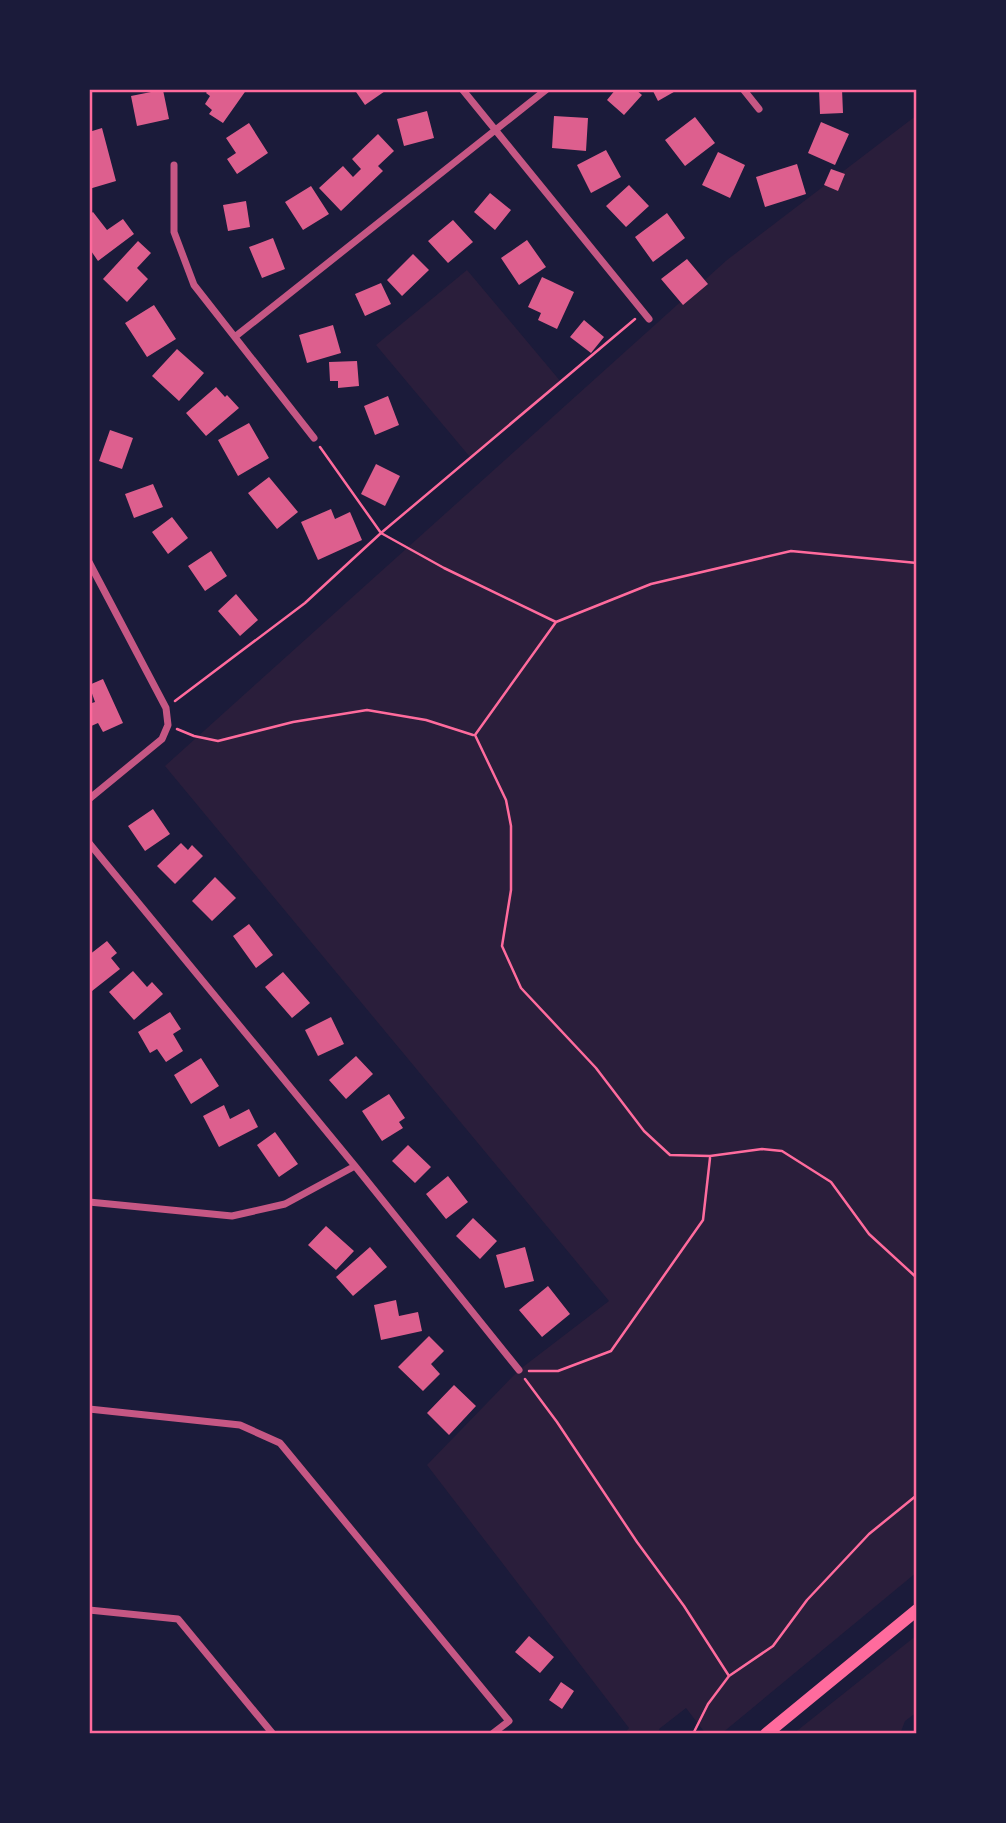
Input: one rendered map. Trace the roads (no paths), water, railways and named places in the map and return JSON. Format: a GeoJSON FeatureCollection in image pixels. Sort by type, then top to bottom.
{"type":"FeatureCollection","features":[{"type":"Feature","properties":{"kind":"main road"},"geometry":{"type":"LineString","coordinates":[[766,1734],[917,1611]]}},
{"type":"Feature","properties":{"kind":"street"},"geometry":{"type":"LineString","coordinates":[[462,89],[646,316]]}},
{"type":"Feature","properties":{"kind":"street"},"geometry":{"type":"LineString","coordinates":[[236,337],[547,89]]}},
{"type":"Feature","properties":{"kind":"street"},"geometry":{"type":"LineString","coordinates":[[743,89],[759,109]]}},
{"type":"Feature","properties":{"kind":"street"},"geometry":{"type":"LineString","coordinates":[[174,165],[174,232],[194,285],[314,438]]}},
{"type":"Feature","properties":{"kind":"street"},"geometry":{"type":"LineString","coordinates":[[89,562],[166,708],[167,724],[162,739],[89,799]]}},
{"type":"Feature","properties":{"kind":"street"},"geometry":{"type":"LineString","coordinates":[[89,844],[355,1166],[519,1370]]}},
{"type":"Feature","properties":{"kind":"street"},"geometry":{"type":"LineString","coordinates":[[89,1202],[232,1216],[285,1204],[355,1166]]}},
{"type":"Feature","properties":{"kind":"street"},"geometry":{"type":"LineString","coordinates":[[89,1409],[240,1425],[280,1443],[509,1721],[492,1734]]}},
{"type":"Feature","properties":{"kind":"street"},"geometry":{"type":"LineString","coordinates":[[89,1610],[178,1619],[273,1734]]}}]}
